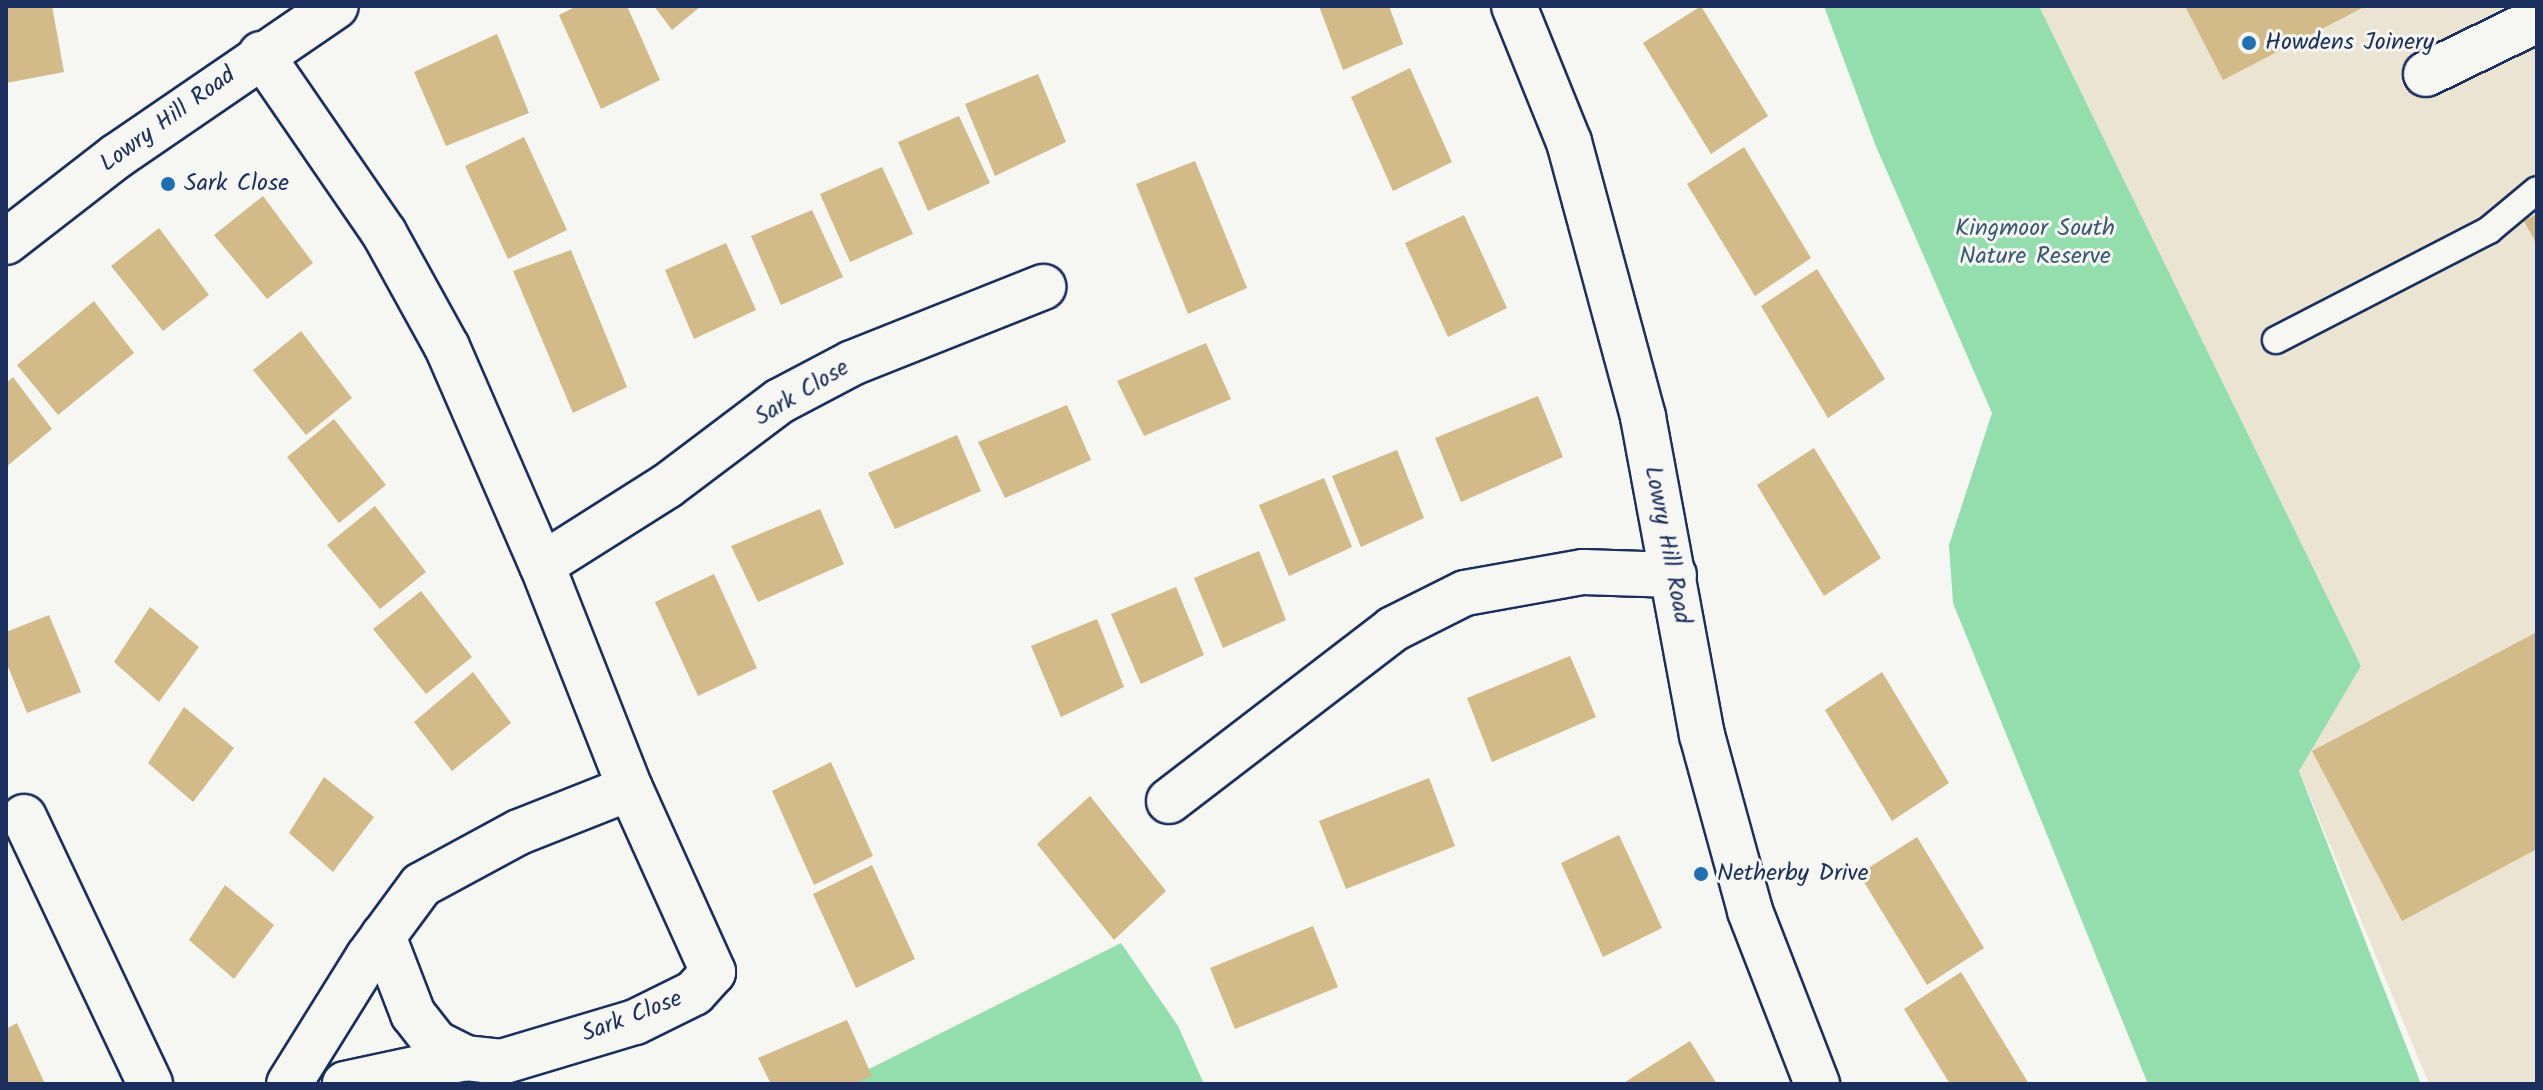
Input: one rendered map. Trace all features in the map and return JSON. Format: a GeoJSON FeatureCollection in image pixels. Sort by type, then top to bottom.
{"type":"FeatureCollection","features":[{"type":"Feature","properties":{"kind":"street","name":"Lowry Hill Road"},"geometry":{"type":"LineString","coordinates":[[6,242],[261,54],[336,6]]}},
{"type":"Feature","properties":{"kind":"street","name":"Lowry Hill Road"},"geometry":{"type":"LineString","coordinates":[[1514,6],[1569,142],[1643,417],[1702,735],[1750,911],[1817,1084]]}},
{"type":"Feature","properties":{"kind":"street"},"geometry":{"type":"LineString","coordinates":[[2426,74],[2537,20]]}},
{"type":"Feature","properties":{"kind":"street","name":"Sark Close"},"geometry":{"type":"LineString","coordinates":[[261,54],[384,233],[447,347],[542,565],[630,788],[713,972],[694,993],[635,1022],[502,1062],[466,1058],[345,1084]]}},
{"type":"Feature","properties":{"kind":"street","name":"Sark Close"},"geometry":{"type":"LineString","coordinates":[[542,565],[667,486],[780,401],[852,363],[1043,287]]}},
{"type":"Feature","properties":{"kind":"street"},"geometry":{"type":"LineString","coordinates":[[1169,801],[1393,629],[1465,593],[1583,572],[1674,575]]}},
{"type":"Feature","properties":{"kind":"street"},"geometry":{"type":"LineString","coordinates":[[289,1084],[383,936],[421,885],[460,860],[630,788]]}},
{"type":"Feature","properties":{"kind":"street"},"geometry":{"type":"LineString","coordinates":[[24,817],[150,1084]]}},
{"type":"Feature","properties":{"kind":"street"},"geometry":{"type":"LineString","coordinates":[[383,936],[413,1014],[436,1043],[466,1058]]}},
{"type":"Feature","properties":{"kind":"lane"},"geometry":{"type":"LineString","coordinates":[[2276,340],[2489,230],[2537,190]]}},
{"type":"Feature","properties":{"kind":"shaded area"},"geometry":{"type":"Polygon","coordinates":[[[2039,6],[2537,6],[2537,1084],[2429,1084],[2299,770],[2361,666],[2039,6]]]}},
{"type":"Feature","properties":{"kind":"green space","name":"Kingmoor South Nature Reserve"},"geometry":{"type":"Polygon","coordinates":[[[1824,6],[2039,6],[2361,666],[2299,771],[2421,1084],[2148,1084],[1953,603],[1949,545],[1992,413],[1875,144],[1824,6]]]}},
{"type":"Feature","properties":{"kind":"green space"},"geometry":{"type":"Polygon","coordinates":[[[1121,943],[1178,1026],[1204,1084],[839,1084],[1121,943]]]}},
{"type":"Feature","properties":{"kind":"building"},"geometry":{"type":"Polygon","coordinates":[[[6,6],[52,6],[64,72],[6,83],[6,6]]]}},
{"type":"Feature","properties":{"kind":"building"},"geometry":{"type":"Polygon","coordinates":[[[577,6],[627,6],[660,80],[601,109],[559,15],[577,6]]]}},
{"type":"Feature","properties":{"kind":"building"},"geometry":{"type":"Polygon","coordinates":[[[654,6],[701,6],[672,30],[654,6]]]}},
{"type":"Feature","properties":{"kind":"building"},"geometry":{"type":"Polygon","coordinates":[[[1319,6],[1389,6],[1403,44],[1343,70],[1319,6]]]}},
{"type":"Feature","properties":{"kind":"building"},"geometry":{"type":"Polygon","coordinates":[[[1701,6],[1768,116],[1711,154],[1643,43],[1701,6]]]}},
{"type":"Feature","properties":{"kind":"building","name":"Howdens Joinery"},"geometry":{"type":"Polygon","coordinates":[[[2185,6],[2366,6],[2223,80],[2185,6]]]}},
{"type":"Feature","properties":{"kind":"building"},"geometry":{"type":"Polygon","coordinates":[[[497,34],[529,113],[446,146],[414,72],[497,34]]]}},
{"type":"Feature","properties":{"kind":"building"},"geometry":{"type":"Polygon","coordinates":[[[1410,68],[1452,162],[1393,191],[1351,97],[1410,68]]]}},
{"type":"Feature","properties":{"kind":"building"},"geometry":{"type":"Polygon","coordinates":[[[1038,74],[1066,142],[995,176],[965,104],[1038,74]]]}},
{"type":"Feature","properties":{"kind":"building"},"geometry":{"type":"Polygon","coordinates":[[[959,116],[990,183],[928,211],[898,142],[959,116]]]}},
{"type":"Feature","properties":{"kind":"building"},"geometry":{"type":"Polygon","coordinates":[[[524,137],[567,230],[508,259],[465,166],[524,137]]]}},
{"type":"Feature","properties":{"kind":"building"},"geometry":{"type":"Polygon","coordinates":[[[1744,147],[1811,258],[1755,296],[1687,184],[1744,147]]]}},
{"type":"Feature","properties":{"kind":"building"},"geometry":{"type":"Polygon","coordinates":[[[1195,161],[1247,288],[1188,314],[1136,184],[1195,161]]]}},
{"type":"Feature","properties":{"kind":"building"},"geometry":{"type":"Polygon","coordinates":[[[882,167],[913,234],[850,262],[820,194],[882,167]]]}},
{"type":"Feature","properties":{"kind":"building"},"geometry":{"type":"Polygon","coordinates":[[[263,196],[313,263],[267,299],[214,235],[263,196]]]}},
{"type":"Feature","properties":{"kind":"building"},"geometry":{"type":"Polygon","coordinates":[[[812,210],[843,277],[781,305],[751,236],[812,210]]]}},
{"type":"Feature","properties":{"kind":"building"},"geometry":{"type":"Polygon","coordinates":[[[2537,214],[2537,245],[2524,221],[2537,214]]]}},
{"type":"Feature","properties":{"kind":"building"},"geometry":{"type":"Polygon","coordinates":[[[1464,215],[1507,308],[1448,337],[1405,243],[1464,215]]]}},
{"type":"Feature","properties":{"kind":"building"},"geometry":{"type":"Polygon","coordinates":[[[159,228],[209,295],[163,331],[111,266],[159,228]]]}},
{"type":"Feature","properties":{"kind":"building"},"geometry":{"type":"Polygon","coordinates":[[[726,243],[756,310],[694,339],[665,270],[726,243]]]}},
{"type":"Feature","properties":{"kind":"building"},"geometry":{"type":"Polygon","coordinates":[[[571,250],[627,387],[573,413],[513,271],[571,250]]]}},
{"type":"Feature","properties":{"kind":"building"},"geometry":{"type":"Polygon","coordinates":[[[1817,269],[1885,379],[1828,418],[1761,306],[1817,269]]]}},
{"type":"Feature","properties":{"kind":"building"},"geometry":{"type":"Polygon","coordinates":[[[94,301],[134,353],[58,415],[17,365],[94,301]]]}},
{"type":"Feature","properties":{"kind":"building"},"geometry":{"type":"Polygon","coordinates":[[[301,331],[352,398],[306,435],[253,370],[301,331]]]}},
{"type":"Feature","properties":{"kind":"building"},"geometry":{"type":"Polygon","coordinates":[[[1206,343],[1231,399],[1144,436],[1117,381],[1206,343]]]}},
{"type":"Feature","properties":{"kind":"building"},"geometry":{"type":"Polygon","coordinates":[[[13,377],[52,429],[6,467],[6,383],[13,377]]]}},
{"type":"Feature","properties":{"kind":"building"},"geometry":{"type":"Polygon","coordinates":[[[1538,396],[1563,457],[1461,502],[1435,438],[1538,396]]]}},
{"type":"Feature","properties":{"kind":"building"},"geometry":{"type":"Polygon","coordinates":[[[1067,405],[1091,460],[1005,498],[978,442],[1067,405]]]}},
{"type":"Feature","properties":{"kind":"building"},"geometry":{"type":"Polygon","coordinates":[[[334,419],[386,485],[339,523],[287,457],[334,419]]]}},
{"type":"Feature","properties":{"kind":"building"},"geometry":{"type":"Polygon","coordinates":[[[957,435],[981,491],[895,529],[868,473],[957,435]]]}},
{"type":"Feature","properties":{"kind":"building"},"geometry":{"type":"Polygon","coordinates":[[[1814,448],[1881,558],[1824,596],[1757,485],[1814,448]]]}},
{"type":"Feature","properties":{"kind":"building"},"geometry":{"type":"Polygon","coordinates":[[[1397,450],[1424,518],[1361,547],[1332,476],[1397,450]]]}},
{"type":"Feature","properties":{"kind":"building"},"geometry":{"type":"Polygon","coordinates":[[[1324,478],[1352,547],[1289,576],[1259,505],[1324,478]]]}},
{"type":"Feature","properties":{"kind":"building"},"geometry":{"type":"Polygon","coordinates":[[[375,506],[426,572],[380,609],[327,545],[375,506]]]}},
{"type":"Feature","properties":{"kind":"building"},"geometry":{"type":"Polygon","coordinates":[[[820,509],[844,564],[758,602],[731,546],[820,509]]]}},
{"type":"Feature","properties":{"kind":"building"},"geometry":{"type":"Polygon","coordinates":[[[1259,551],[1286,620],[1223,648],[1194,578],[1259,551]]]}},
{"type":"Feature","properties":{"kind":"building"},"geometry":{"type":"Polygon","coordinates":[[[714,574],[757,668],[698,696],[655,602],[714,574]]]}},
{"type":"Feature","properties":{"kind":"building"},"geometry":{"type":"Polygon","coordinates":[[[1176,587],[1204,655],[1141,684],[1111,614],[1176,587]]]}},
{"type":"Feature","properties":{"kind":"building"},"geometry":{"type":"Polygon","coordinates":[[[421,591],[472,657],[426,694],[373,629],[421,591]]]}},
{"type":"Feature","properties":{"kind":"building"},"geometry":{"type":"Polygon","coordinates":[[[150,607],[199,647],[159,702],[114,662],[150,607]]]}},
{"type":"Feature","properties":{"kind":"building"},"geometry":{"type":"Polygon","coordinates":[[[49,615],[81,692],[27,713],[6,662],[6,632],[49,615]]]}},
{"type":"Feature","properties":{"kind":"building"},"geometry":{"type":"Polygon","coordinates":[[[1097,619],[1124,687],[1061,717],[1031,646],[1097,619]]]}},
{"type":"Feature","properties":{"kind":"building"},"geometry":{"type":"Polygon","coordinates":[[[2537,632],[2537,849],[2402,921],[2312,751],[2537,632]]]}},
{"type":"Feature","properties":{"kind":"building"},"geometry":{"type":"Polygon","coordinates":[[[1570,656],[1596,717],[1492,762],[1467,698],[1570,656]]]}},
{"type":"Feature","properties":{"kind":"building"},"geometry":{"type":"Polygon","coordinates":[[[473,672],[511,723],[452,771],[414,722],[473,672]]]}},
{"type":"Feature","properties":{"kind":"building"},"geometry":{"type":"Polygon","coordinates":[[[1882,672],[1949,783],[1892,821],[1825,710],[1882,672]]]}},
{"type":"Feature","properties":{"kind":"building"},"geometry":{"type":"Polygon","coordinates":[[[184,707],[234,748],[193,802],[148,763],[184,707]]]}},
{"type":"Feature","properties":{"kind":"building"},"geometry":{"type":"Polygon","coordinates":[[[831,762],[873,856],[814,885],[772,791],[831,762]]]}},
{"type":"Feature","properties":{"kind":"building"},"geometry":{"type":"Polygon","coordinates":[[[324,777],[374,817],[333,872],[289,833],[324,777]]]}},
{"type":"Feature","properties":{"kind":"building"},"geometry":{"type":"Polygon","coordinates":[[[1429,778],[1455,846],[1346,889],[1319,821],[1429,778]]]}},
{"type":"Feature","properties":{"kind":"building"},"geometry":{"type":"Polygon","coordinates":[[[1090,796],[1166,891],[1114,940],[1037,844],[1090,796]]]}},
{"type":"Feature","properties":{"kind":"building"},"geometry":{"type":"Polygon","coordinates":[[[1619,835],[1662,928],[1603,957],[1561,863],[1619,835]]]}},
{"type":"Feature","properties":{"kind":"building"},"geometry":{"type":"Polygon","coordinates":[[[1917,837],[1984,948],[1927,985],[1859,874],[1917,837]]]}},
{"type":"Feature","properties":{"kind":"building"},"geometry":{"type":"Polygon","coordinates":[[[872,865],[915,959],[856,988],[813,894],[872,865]]]}},
{"type":"Feature","properties":{"kind":"building"},"geometry":{"type":"Polygon","coordinates":[[[225,885],[274,925],[234,979],[189,940],[225,885]]]}},
{"type":"Feature","properties":{"kind":"building"},"geometry":{"type":"Polygon","coordinates":[[[1313,926],[1338,987],[1235,1029],[1210,968],[1313,926]]]}},
{"type":"Feature","properties":{"kind":"building"},"geometry":{"type":"Polygon","coordinates":[[[1961,972],[2029,1084],[1950,1084],[1904,1009],[1961,972]]]}},
{"type":"Feature","properties":{"kind":"building"},"geometry":{"type":"Polygon","coordinates":[[[847,1020],[872,1076],[853,1084],[771,1084],[758,1058],[847,1020]]]}},
{"type":"Feature","properties":{"kind":"building"},"geometry":{"type":"Polygon","coordinates":[[[17,1023],[45,1084],[6,1084],[6,1029],[17,1023]]]}},
{"type":"Feature","properties":{"kind":"building"},"geometry":{"type":"Polygon","coordinates":[[[1690,1041],[1717,1084],[1622,1084],[1641,1072],[1690,1041]]]}},
{"type":"Feature","properties":{"kind":"place","name":"Howdens Joinery"},"geometry":{"type":"Point","coordinates":[2249,43]}},
{"type":"Feature","properties":{"kind":"place","name":"Sark Close"},"geometry":{"type":"Point","coordinates":[168,184]}},
{"type":"Feature","properties":{"kind":"place","name":"Netherby Drive"},"geometry":{"type":"Point","coordinates":[1701,874]}}]}
